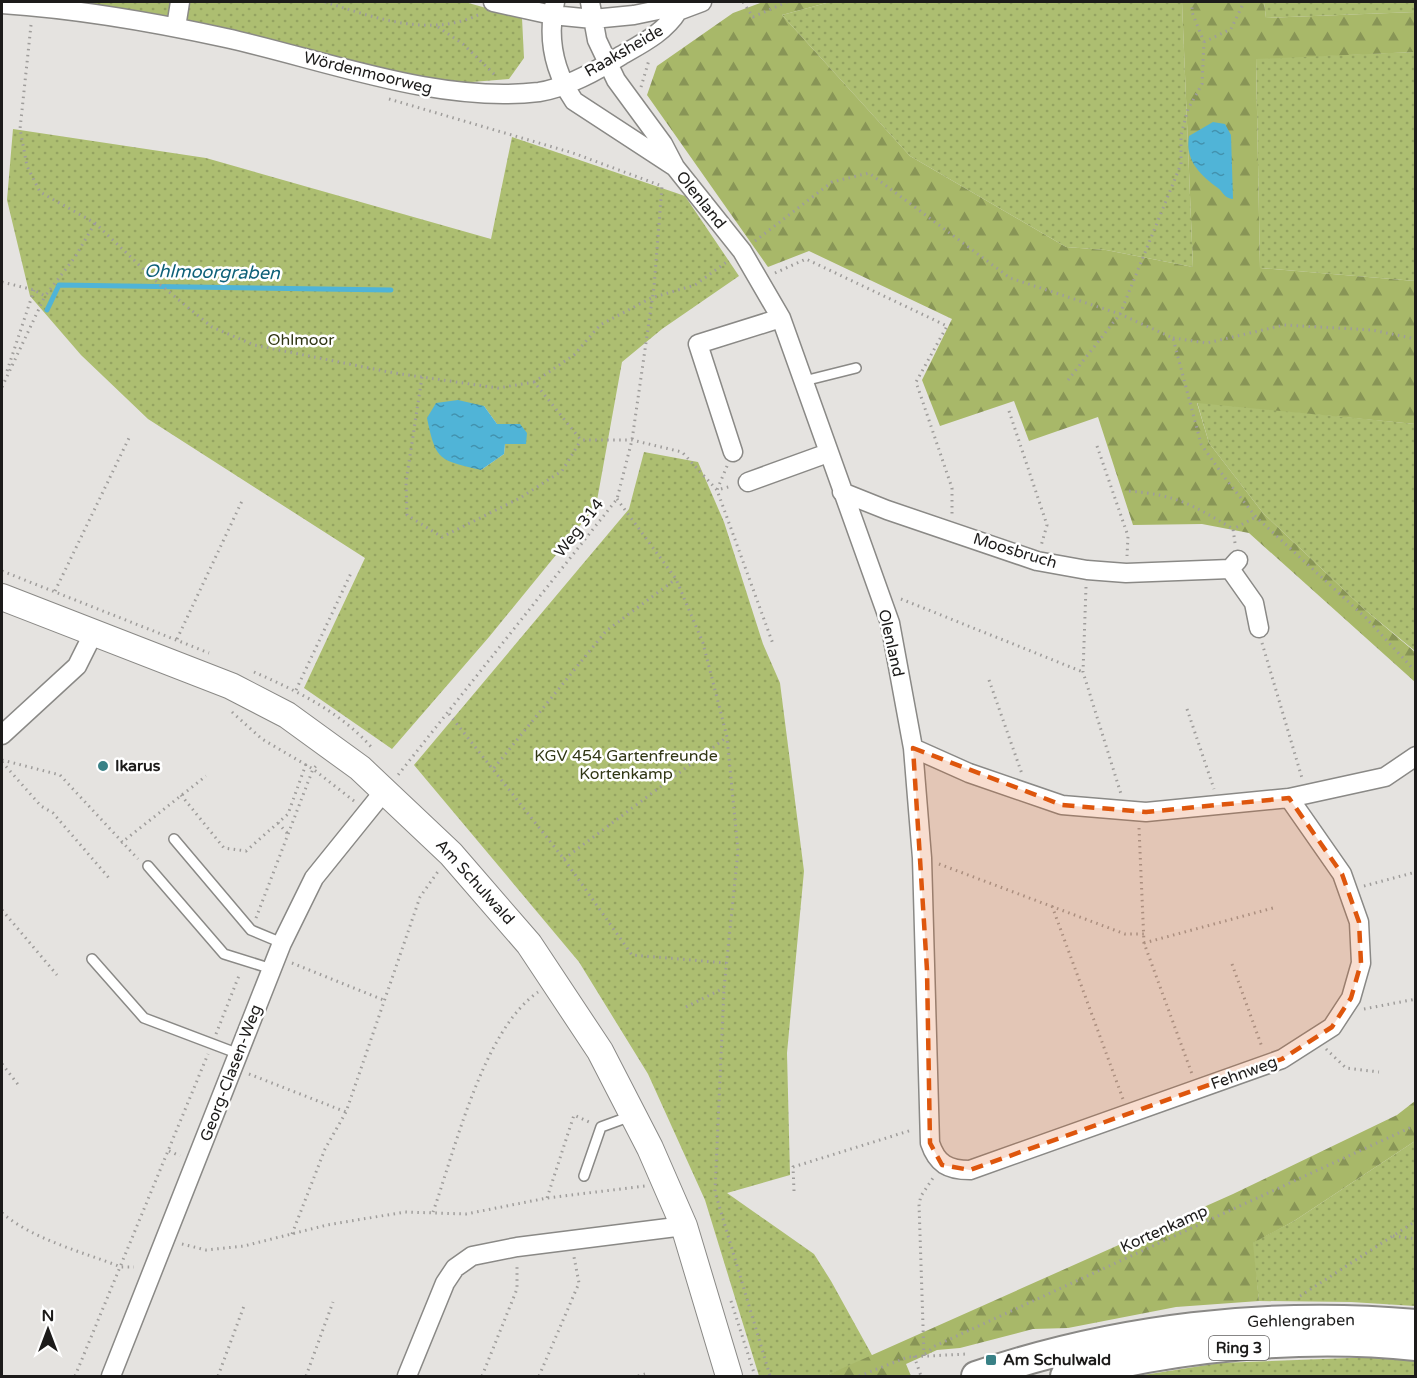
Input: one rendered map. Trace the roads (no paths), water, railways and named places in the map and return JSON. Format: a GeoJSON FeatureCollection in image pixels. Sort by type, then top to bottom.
{"type":"FeatureCollection","features":[{"type":"Feature","properties":{"kind":"main road","name":"Gehlengraben"},"geometry":{"type":"LineString","coordinates":[[976,1377],[1089,1344],[1233,1323],[1337,1319],[1416,1324]]}},
{"type":"Feature","properties":{"kind":"main road","name":"Gehlengraben"},"geometry":{"type":"LineString","coordinates":[[1065,1377],[1177,1354],[1282,1343],[1380,1342],[1416,1346]]}},
{"type":"Feature","properties":{"kind":"street"},"geometry":{"type":"LineString","coordinates":[[176,27],[180,2]]}},
{"type":"Feature","properties":{"kind":"street","name":"Raaksheide"},"geometry":{"type":"LineString","coordinates":[[553,8],[570,17],[591,10],[634,15],[702,2]]}},
{"type":"Feature","properties":{"kind":"street"},"geometry":{"type":"LineString","coordinates":[[497,3],[553,8],[552,38],[563,84]]}},
{"type":"Feature","properties":{"kind":"street","name":"Wördenmoorweg"},"geometry":{"type":"LineString","coordinates":[[2,4],[44,6],[176,27],[446,92],[541,92],[563,84]]}},
{"type":"Feature","properties":{"kind":"street","name":"Raaksheide"},"geometry":{"type":"LineString","coordinates":[[563,84],[607,64],[670,23],[676,6]]}},
{"type":"Feature","properties":{"kind":"street","name":"Olenland"},"geometry":{"type":"LineString","coordinates":[[591,10],[597,40],[607,64],[629,101],[663,144],[675,167],[742,251],[761,279],[781,318],[890,623],[913,748],[922,858],[930,1143],[934,1156],[942,1165]]}},
{"type":"Feature","properties":{"kind":"street","name":"Olenland"},"geometry":{"type":"LineString","coordinates":[[563,84],[574,101],[675,167]]}},
{"type":"Feature","properties":{"kind":"street"},"geometry":{"type":"LineString","coordinates":[[733,452],[698,344],[781,318]]}},
{"type":"Feature","properties":{"kind":"street"},"geometry":{"type":"LineString","coordinates":[[748,482],[828,453]]}},
{"type":"Feature","properties":{"kind":"street","name":"Moosbruch"},"geometry":{"type":"LineString","coordinates":[[842,492],[887,510],[1037,561],[1087,570],[1126,573],[1234,565],[1254,603],[1259,628]]}},
{"type":"Feature","properties":{"kind":"street","name":"Am Schulwald"},"geometry":{"type":"LineString","coordinates":[[2,597],[259,699],[393,780],[451,854],[508,919],[555,980],[600,1051],[634,1115],[684,1226],[729,1377]]}},
{"type":"Feature","properties":{"kind":"street"},"geometry":{"type":"LineString","coordinates":[[2,735],[77,666],[94,632]]}},
{"type":"Feature","properties":{"kind":"street"},"geometry":{"type":"LineString","coordinates":[[913,748],[969,773],[1062,805],[1132,811],[1220,807],[1289,798],[1385,777],[1416,756]]}},
{"type":"Feature","properties":{"kind":"street","name":"Georg-Clasen-Weg"},"geometry":{"type":"LineString","coordinates":[[111,1377],[277,956],[314,878],[393,780]]}},
{"type":"Feature","properties":{"kind":"street","name":"Fehnweg"},"geometry":{"type":"LineString","coordinates":[[942,1165],[956,1170],[969,1170],[1198,1090],[1282,1059],[1332,1027],[1351,998],[1361,963],[1359,922],[1342,874],[1289,798]]}},
{"type":"Feature","properties":{"kind":"street"},"geometry":{"type":"LineString","coordinates":[[407,1377],[445,1283],[455,1268],[481,1253],[684,1226]]}},
{"type":"Feature","properties":{"kind":"lane"},"geometry":{"type":"LineString","coordinates":[[804,381],[856,368]]}},
{"type":"Feature","properties":{"kind":"lane"},"geometry":{"type":"LineString","coordinates":[[174,839],[251,930],[277,956]]}},
{"type":"Feature","properties":{"kind":"lane"},"geometry":{"type":"LineString","coordinates":[[148,866],[224,954],[244,960],[277,956]]}},
{"type":"Feature","properties":{"kind":"lane"},"geometry":{"type":"LineString","coordinates":[[92,959],[144,1018],[212,1043],[236,1061]]}},
{"type":"Feature","properties":{"kind":"lane"},"geometry":{"type":"LineString","coordinates":[[584,1176],[601,1127],[634,1115]]}},
{"type":"Feature","properties":{"kind":"water"},"geometry":{"type":"Polygon","coordinates":[[[1213,122],[1225,124],[1231,135],[1233,199],[1226,196],[1199,172],[1189,152],[1189,136],[1213,122]]]}},
{"type":"Feature","properties":{"kind":"water"},"geometry":{"type":"Polygon","coordinates":[[[458,400],[484,406],[497,424],[520,424],[527,433],[526,444],[505,444],[504,454],[481,470],[448,461],[437,451],[433,443],[427,418],[436,403],[458,400]]]}},
{"type":"Feature","properties":{"kind":"waterway","name":"Ohlmoorgraben"},"geometry":{"type":"LineString","coordinates":[[47,310],[59,285],[391,290]]}},
{"type":"Feature","properties":{"kind":"place","name":"Ikarus"},"geometry":{"type":"Point","coordinates":[103,766]}},
{"type":"Feature","properties":{"kind":"place","name":"Am Schulwald"},"geometry":{"type":"Point","coordinates":[991,1360]}},
{"type":"Feature","properties":{"kind":"park label","name":"Ohlmoor"},"geometry":{"type":"Point","coordinates":[301,340]}},
{"type":"Feature","properties":{"kind":"park label","name":"KGV 454 Gartenfreunde Kortenkamp"},"geometry":{"type":"Point","coordinates":[626,765]}}]}
